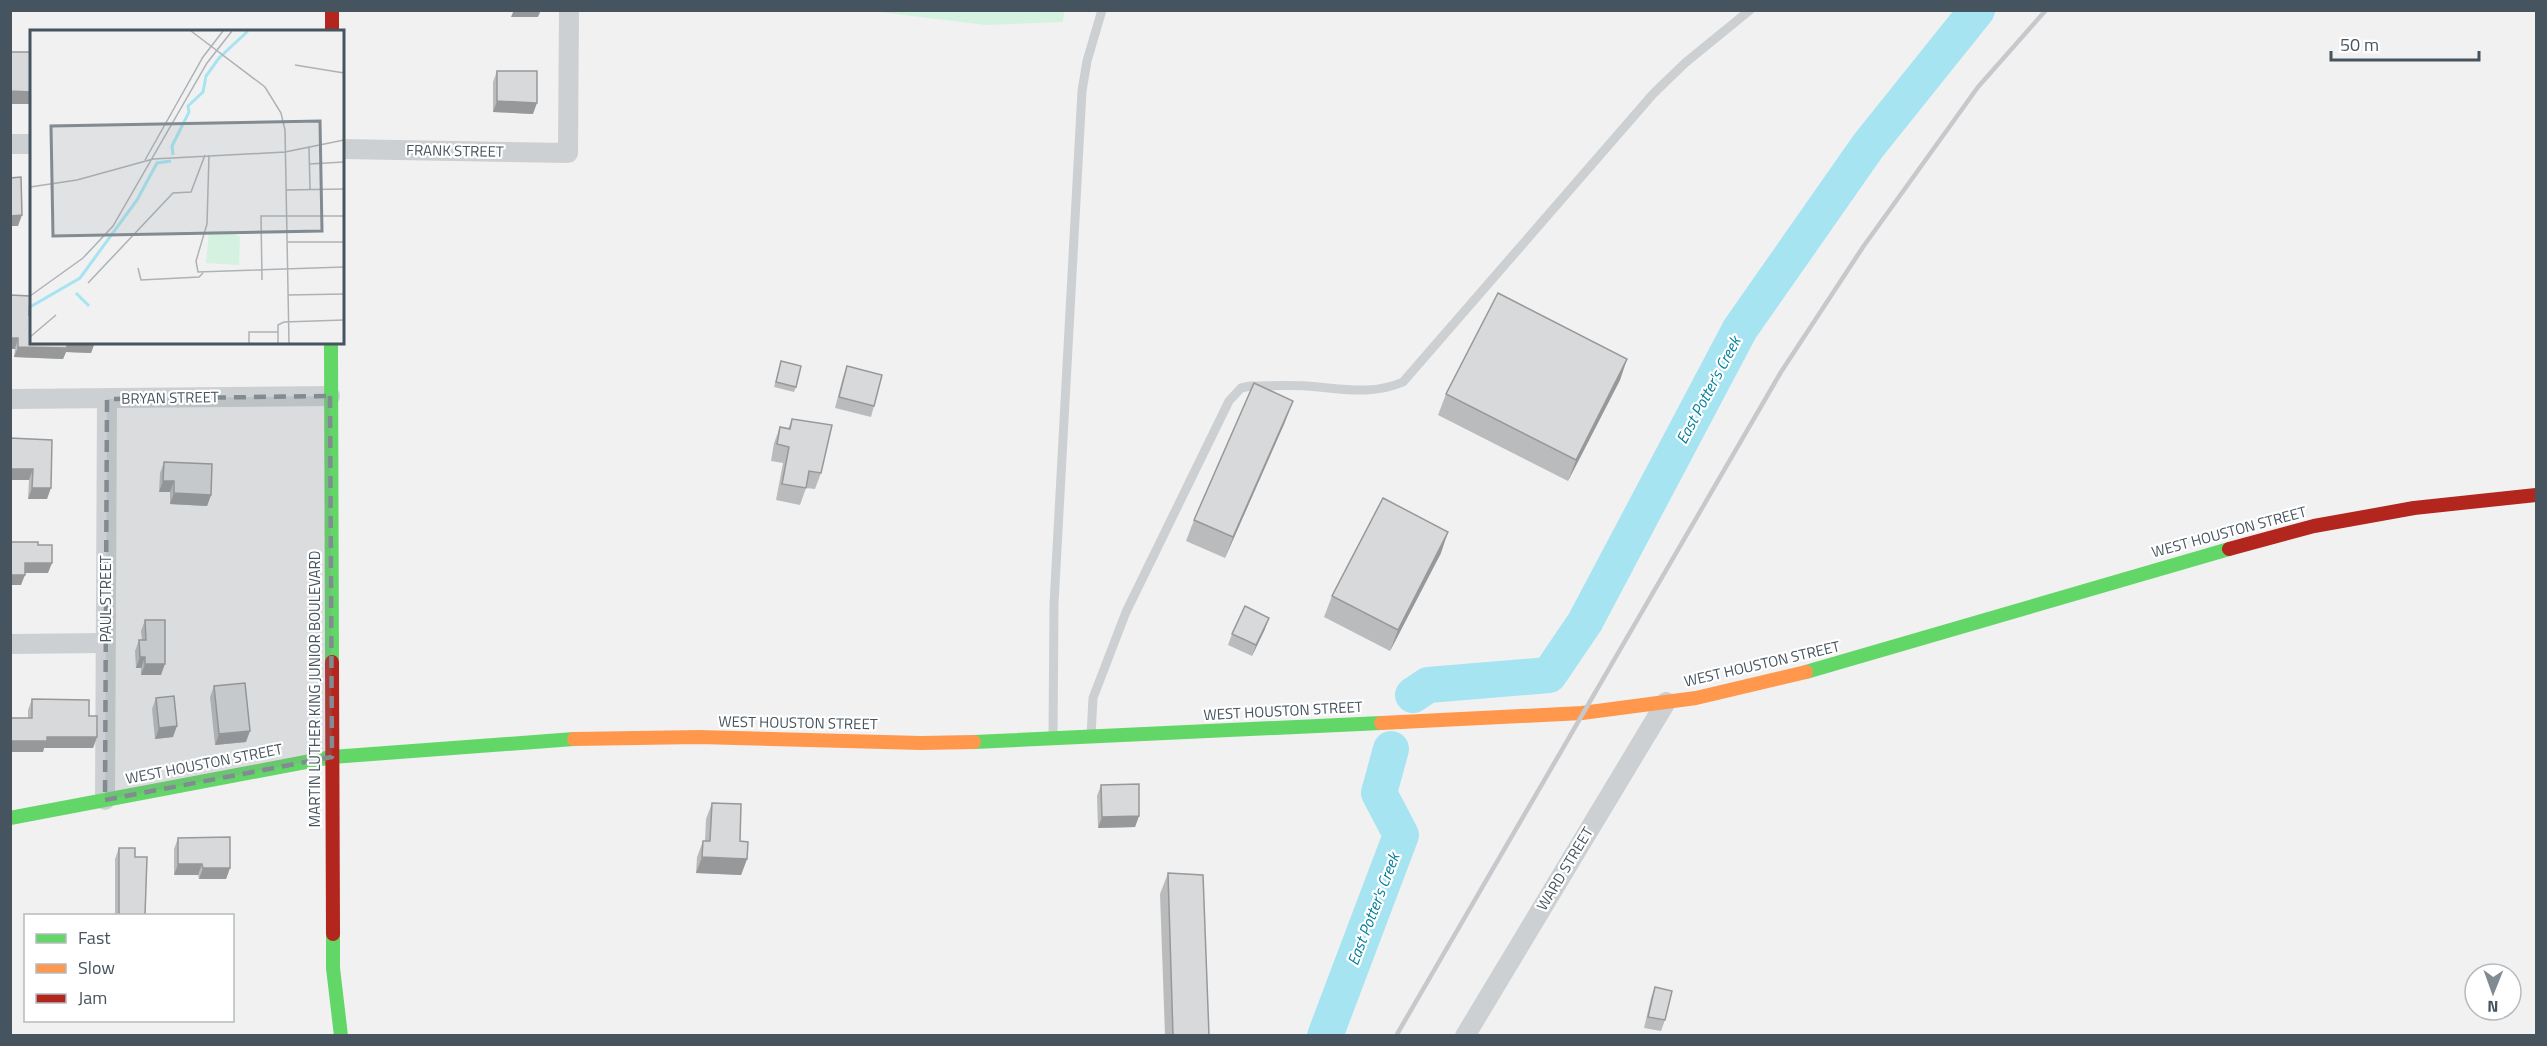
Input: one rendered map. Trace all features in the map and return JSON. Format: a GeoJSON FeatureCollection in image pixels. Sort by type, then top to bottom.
{"type":"FeatureCollection","features":[{"type":"Feature","properties":{"kind":"street"},"geometry":{"type":"LineString","coordinates":[[332,10],[332,30]]}},
{"type":"Feature","properties":{"kind":"street","name":"FRANK STREET"},"geometry":{"type":"LineString","coordinates":[[344,149],[568,153],[569,10]]}},
{"type":"Feature","properties":{"kind":"street"},"geometry":{"type":"LineString","coordinates":[[10,144],[30,144]]}},
{"type":"Feature","properties":{"kind":"street","name":"MARTIN LUTHER KING JUNIOR BOULEVARD"},"geometry":{"type":"LineString","coordinates":[[331,344],[333,968],[341,1035]]}},
{"type":"Feature","properties":{"kind":"street","name":"BRYAN STREET"},"geometry":{"type":"LineString","coordinates":[[10,399],[330,396]]}},
{"type":"Feature","properties":{"kind":"street","name":"PAUL STREET"},"geometry":{"type":"LineString","coordinates":[[105,800],[107,399]]}},
{"type":"Feature","properties":{"kind":"street","name":"WEST HOUSTON STREET"},"geometry":{"type":"LineString","coordinates":[[10,818],[332,757],[582,738],[699,737],[921,742],[1053,740],[1582,712],[1666,702],[1766,682],[1851,661],[2182,561],[2314,525],[2414,508],[2536,495]]}},
{"type":"Feature","properties":{"kind":"street"},"geometry":{"type":"LineString","coordinates":[[10,644],[105,643]]}},
{"type":"Feature","properties":{"kind":"street","name":"WARD STREET"},"geometry":{"type":"LineString","coordinates":[[1465,1035],[1666,702]]}},
{"type":"Feature","properties":{"kind":"lane"},"geometry":{"type":"LineString","coordinates":[[1053,740],[1054,604],[1082,91],[1087,61],[1102,10]]}},
{"type":"Feature","properties":{"kind":"lane"},"geometry":{"type":"LineString","coordinates":[[1090,738],[1093,698],[1126,612],[1228,401],[1241,388],[1250,386],[1306,386],[1360,392],[1393,387],[1403,382],[1653,94],[1685,63],[1750,10]]}},
{"type":"Feature","properties":{"kind":"highlighted area"},"geometry":{"type":"Polygon","coordinates":[[[330,396],[332,757],[105,800],[107,399],[330,396]]]}},
{"type":"Feature","properties":{"kind":"green space"},"geometry":{"type":"Polygon","coordinates":[[[871,11],[1064,11],[1063,22],[986,25],[871,11]]]}},
{"type":"Feature","properties":{"kind":"building"},"geometry":{"type":"Polygon","coordinates":[[[10,52],[30,52],[30,92],[10,91],[10,52]]]}},
{"type":"Feature","properties":{"kind":"building"},"geometry":{"type":"Polygon","coordinates":[[[497,71],[537,71],[537,103],[497,101],[497,71]]]}},
{"type":"Feature","properties":{"kind":"building"},"geometry":{"type":"Polygon","coordinates":[[[21,177],[22,215],[10,216],[10,178],[21,177]]]}},
{"type":"Feature","properties":{"kind":"building"},"geometry":{"type":"Polygon","coordinates":[[[1498,293],[1627,359],[1576,460],[1446,394],[1498,293]]]}},
{"type":"Feature","properties":{"kind":"building"},"geometry":{"type":"Polygon","coordinates":[[[10,295],[30,296],[30,344],[67,344],[67,348],[18,347],[18,338],[10,338],[10,295]]]}},
{"type":"Feature","properties":{"kind":"building"},"geometry":{"type":"Polygon","coordinates":[[[781,361],[801,366],[796,387],[776,382],[781,361]]]}},
{"type":"Feature","properties":{"kind":"building"},"geometry":{"type":"Polygon","coordinates":[[[847,366],[882,375],[874,406],[839,397],[847,366]]]}},
{"type":"Feature","properties":{"kind":"building"},"geometry":{"type":"Polygon","coordinates":[[[1254,383],[1293,401],[1233,537],[1194,520],[1254,383]]]}},
{"type":"Feature","properties":{"kind":"building"},"geometry":{"type":"Polygon","coordinates":[[[792,419],[832,425],[821,473],[809,471],[806,488],[782,484],[789,447],[777,444],[780,427],[790,429],[792,419]]]}},
{"type":"Feature","properties":{"kind":"building"},"geometry":{"type":"Polygon","coordinates":[[[10,438],[52,440],[51,488],[32,488],[33,469],[10,469],[10,438]]]}},
{"type":"Feature","properties":{"kind":"building"},"geometry":{"type":"Polygon","coordinates":[[[164,462],[212,464],[211,495],[174,493],[174,481],[163,481],[164,462]]]}},
{"type":"Feature","properties":{"kind":"building"},"geometry":{"type":"Polygon","coordinates":[[[1383,498],[1448,532],[1398,630],[1332,596],[1383,498]]]}},
{"type":"Feature","properties":{"kind":"building"},"geometry":{"type":"Polygon","coordinates":[[[10,542],[38,542],[38,545],[52,545],[52,563],[25,563],[25,575],[10,575],[10,542]]]}},
{"type":"Feature","properties":{"kind":"building"},"geometry":{"type":"Polygon","coordinates":[[[1245,606],[1269,618],[1256,645],[1232,634],[1245,606]]]}},
{"type":"Feature","properties":{"kind":"building"},"geometry":{"type":"Polygon","coordinates":[[[145,620],[165,620],[165,664],[145,664],[145,657],[140,657],[139,640],[146,640],[145,620]]]}},
{"type":"Feature","properties":{"kind":"building"},"geometry":{"type":"Polygon","coordinates":[[[245,683],[250,731],[219,734],[214,686],[245,683]]]}},
{"type":"Feature","properties":{"kind":"building"},"geometry":{"type":"Polygon","coordinates":[[[174,696],[177,726],[159,728],[156,698],[174,696]]]}},
{"type":"Feature","properties":{"kind":"building"},"geometry":{"type":"Polygon","coordinates":[[[32,699],[89,700],[89,716],[97,716],[97,737],[47,737],[47,741],[10,741],[10,718],[32,718],[32,699]]]}},
{"type":"Feature","properties":{"kind":"building"},"geometry":{"type":"Polygon","coordinates":[[[1139,784],[1139,816],[1102,817],[1101,785],[1139,784]]]}},
{"type":"Feature","properties":{"kind":"building"},"geometry":{"type":"Polygon","coordinates":[[[712,803],[741,804],[740,841],[748,842],[747,859],[702,857],[703,841],[710,841],[712,803]]]}},
{"type":"Feature","properties":{"kind":"building"},"geometry":{"type":"Polygon","coordinates":[[[230,837],[230,868],[203,868],[202,864],[178,864],[178,838],[230,837]]]}},
{"type":"Feature","properties":{"kind":"building"},"geometry":{"type":"Polygon","coordinates":[[[119,848],[135,848],[135,857],[147,857],[145,914],[119,914],[119,848]]]}},
{"type":"Feature","properties":{"kind":"building"},"geometry":{"type":"Polygon","coordinates":[[[1168,873],[1203,875],[1209,1035],[1173,1035],[1168,873]]]}},
{"type":"Feature","properties":{"kind":"building"},"geometry":{"type":"Polygon","coordinates":[[[1655,987],[1672,991],[1665,1020],[1648,1017],[1655,987]]]}},
{"type":"Feature","properties":{"kind":"waterway","name":"East Potter's Creek"},"geometry":{"type":"LineString","coordinates":[[1413,695],[1428,685],[1549,675],[1585,622],[1740,329],[1868,146],[1977,10]]}},
{"type":"Feature","properties":{"kind":"waterway","name":"East Potter's Creek"},"geometry":{"type":"LineString","coordinates":[[1325,1036],[1401,835],[1379,793],[1391,749]]}},
{"type":"Feature","properties":{"kind":"railway"},"geometry":{"type":"LineString","coordinates":[[1396,1036],[1781,372],[1863,247],[1978,87],[2046,10]]}},
{"type":"Feature","properties":{"kind":"traffic: fast"},"geometry":{"type":"LineString","coordinates":[[331,344],[332,662]]}},
{"type":"Feature","properties":{"kind":"traffic: fast"},"geometry":{"type":"LineString","coordinates":[[1806,672],[2229,549]]}},
{"type":"Feature","properties":{"kind":"traffic: fast"},"geometry":{"type":"LineString","coordinates":[[974,742],[1381,723]]}},
{"type":"Feature","properties":{"kind":"traffic: fast"},"geometry":{"type":"LineString","coordinates":[[10,818],[332,757],[574,739]]}},
{"type":"Feature","properties":{"kind":"traffic: fast"},"geometry":{"type":"LineString","coordinates":[[333,934],[333,968],[341,1036]]}},
{"type":"Feature","properties":{"kind":"traffic: slow"},"geometry":{"type":"LineString","coordinates":[[1381,723],[1582,713],[1696,698],[1806,672]]}},
{"type":"Feature","properties":{"kind":"traffic: slow"},"geometry":{"type":"LineString","coordinates":[[574,739],[699,737],[921,743],[974,742]]}},
{"type":"Feature","properties":{"kind":"traffic: jam"},"geometry":{"type":"LineString","coordinates":[[332,10],[332,30]]}},
{"type":"Feature","properties":{"kind":"traffic: jam"},"geometry":{"type":"LineString","coordinates":[[2229,549],[2314,526],[2414,508],[2536,495]]}},
{"type":"Feature","properties":{"kind":"traffic: jam"},"geometry":{"type":"LineString","coordinates":[[332,662],[333,934]]}}]}
